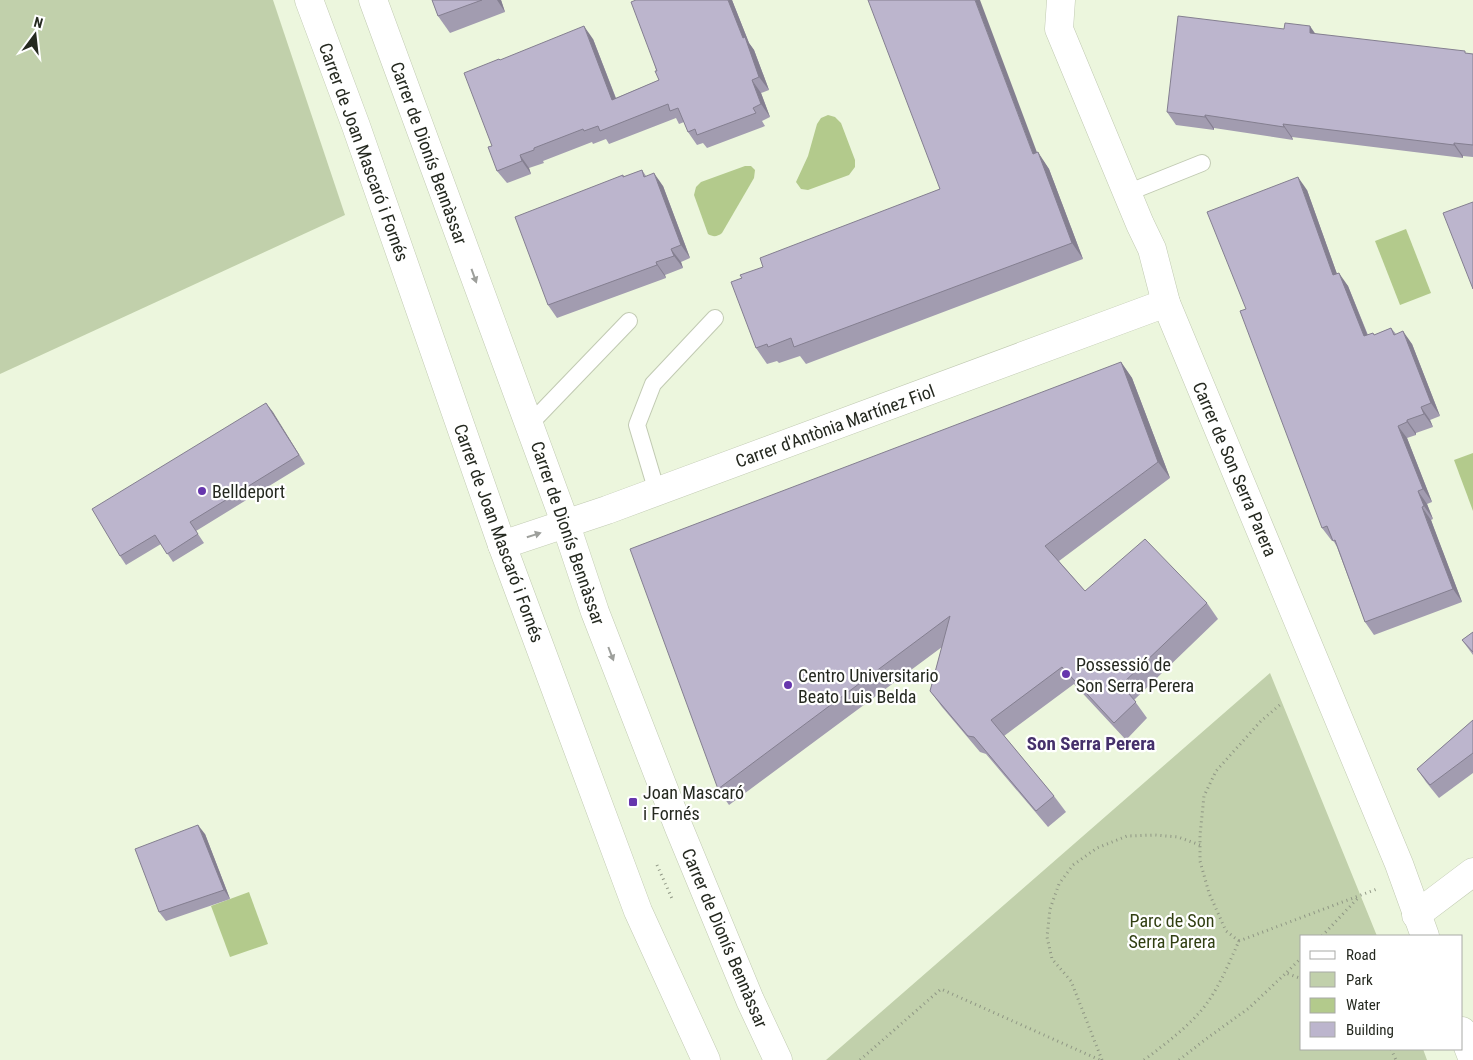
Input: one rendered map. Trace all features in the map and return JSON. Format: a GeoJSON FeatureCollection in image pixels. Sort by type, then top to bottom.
{"type":"FeatureCollection","features":[{"type":"Feature","properties":{"kind":"street","name":"Carrer de Joan Mascaró i Fornés"},"geometry":{"type":"LineString","coordinates":[[309,0],[356,126],[502,545],[638,911],[706,1060]]}},
{"type":"Feature","properties":{"kind":"street","name":"Carrer de Dionís Bennàssar"},"geometry":{"type":"LineString","coordinates":[[373,0],[566,525],[594,612],[679,828],[750,1000],[778,1060]]}},
{"type":"Feature","properties":{"kind":"street","name":"Carrer de Son Serra Parera"},"geometry":{"type":"LineString","coordinates":[[1060,0],[1059,29],[1152,249],[1166,303],[1399,864],[1421,926]]}},
{"type":"Feature","properties":{"kind":"street","name":"Carrer d'Antònia Martínez Fiol"},"geometry":{"type":"LineString","coordinates":[[502,545],[566,525],[657,492],[1166,303]]}},
{"type":"Feature","properties":{"kind":"street"},"geometry":{"type":"LineString","coordinates":[[1421,926],[1473,872]]}},
{"type":"Feature","properties":{"kind":"street"},"geometry":{"type":"LineString","coordinates":[[1463,1034],[1473,1060]]}},
{"type":"Feature","properties":{"kind":"lane"},"geometry":{"type":"LineString","coordinates":[[1127,193],[1202,163]]}},
{"type":"Feature","properties":{"kind":"lane"},"geometry":{"type":"LineString","coordinates":[[657,492],[637,425],[653,384],[715,318]]}},
{"type":"Feature","properties":{"kind":"lane"},"geometry":{"type":"LineString","coordinates":[[529,425],[629,321]]}},
{"type":"Feature","properties":{"kind":"path"},"geometry":{"type":"LineString","coordinates":[[1240,941],[1226,931],[1210,893],[1200,861],[1204,796],[1216,771],[1261,721],[1282,702]]}},
{"type":"Feature","properties":{"kind":"path"},"geometry":{"type":"LineString","coordinates":[[1101,1060],[1071,981],[1052,959],[1046,937],[1050,909],[1059,884],[1073,865],[1097,848],[1127,836],[1155,835],[1178,837],[1200,845]]}},
{"type":"Feature","properties":{"kind":"path"},"geometry":{"type":"LineString","coordinates":[[1144,1060],[1171,1039],[1201,1011],[1221,982],[1240,941],[1361,896],[1323,935]]}},
{"type":"Feature","properties":{"kind":"path"},"geometry":{"type":"LineString","coordinates":[[1179,1060],[1249,1008],[1300,959]]}},
{"type":"Feature","properties":{"kind":"path"},"geometry":{"type":"LineString","coordinates":[[1286,973],[1300,977]]}},
{"type":"Feature","properties":{"kind":"path"},"geometry":{"type":"LineString","coordinates":[[860,1060],[942,989],[1101,1060]]}},
{"type":"Feature","properties":{"kind":"green space"},"geometry":{"type":"Polygon","coordinates":[[[0,0],[273,0],[345,215],[0,374],[0,0]]]}},
{"type":"Feature","properties":{"kind":"green space","name":"Parc de Son Serra Parera"},"geometry":{"type":"Polygon","coordinates":[[[1270,673],[1377,935],[1300,935],[1300,1050],[1423,1050],[1427,1060],[826,1060],[1270,673]]]}},
{"type":"Feature","properties":{"kind":"water"},"geometry":{"type":"Polygon","coordinates":[[[828,115],[835,117],[841,123],[855,160],[855,167],[849,175],[808,190],[801,189],[796,182],[808,156],[817,124],[821,118],[828,115]]]}},
{"type":"Feature","properties":{"kind":"water"},"geometry":{"type":"Polygon","coordinates":[[[745,166],[751,166],[755,170],[754,178],[722,233],[717,236],[708,234],[694,195],[696,187],[701,182],[745,166]]]}},
{"type":"Feature","properties":{"kind":"water"},"geometry":{"type":"Polygon","coordinates":[[[1406,229],[1431,293],[1400,305],[1375,241],[1406,229]]]}},
{"type":"Feature","properties":{"kind":"water"},"geometry":{"type":"Polygon","coordinates":[[[1473,453],[1473,511],[1454,460],[1473,453]]]}},
{"type":"Feature","properties":{"kind":"water"},"geometry":{"type":"Polygon","coordinates":[[[249,892],[268,944],[230,957],[211,906],[249,892]]]}},
{"type":"Feature","properties":{"kind":"building"},"geometry":{"type":"Polygon","coordinates":[[[432,0],[482,0],[438,16],[432,0]]]}},
{"type":"Feature","properties":{"kind":"building"},"geometry":{"type":"Polygon","coordinates":[[[636,0],[728,0],[743,38],[745,37],[759,77],[752,80],[761,104],[753,108],[756,113],[697,135],[695,129],[688,132],[678,108],[670,111],[668,104],[600,131],[598,126],[584,131],[583,129],[534,148],[534,150],[520,155],[522,161],[497,171],[488,147],[492,146],[464,73],[584,26],[612,100],[659,80],[631,2],[636,0]]]}},
{"type":"Feature","properties":{"kind":"building"},"geometry":{"type":"Polygon","coordinates":[[[868,0],[975,0],[1033,154],[1038,152],[1072,243],[794,347],[791,338],[768,347],[767,344],[756,348],[731,282],[742,278],[740,275],[763,267],[760,258],[940,189],[868,0]]]}},
{"type":"Feature","properties":{"kind":"building"},"geometry":{"type":"Polygon","coordinates":[[[1178,16],[1284,29],[1285,23],[1310,26],[1310,33],[1465,51],[1465,53],[1473,54],[1473,145],[1454,143],[1454,145],[1283,124],[1284,127],[1205,115],[1205,117],[1167,112],[1178,16]]]}},
{"type":"Feature","properties":{"kind":"building"},"geometry":{"type":"Polygon","coordinates":[[[642,170],[644,177],[654,173],[681,245],[671,249],[674,256],[656,262],[657,265],[548,305],[515,217],[623,175],[623,177],[642,170]]]}},
{"type":"Feature","properties":{"kind":"building"},"geometry":{"type":"Polygon","coordinates":[[[1298,177],[1333,275],[1339,273],[1364,336],[1373,333],[1374,335],[1391,328],[1394,335],[1403,331],[1431,403],[1421,407],[1424,414],[1407,420],[1407,422],[1398,426],[1423,489],[1418,491],[1424,506],[1422,507],[1453,589],[1365,622],[1335,540],[1333,541],[1327,526],[1322,528],[1240,311],[1246,309],[1207,212],[1298,177]]]}},
{"type":"Feature","properties":{"kind":"building"},"geometry":{"type":"Polygon","coordinates":[[[1473,202],[1473,289],[1443,213],[1473,202]]]}},
{"type":"Feature","properties":{"kind":"building","name":"Centro Universitario Beato Luis Belda"},"geometry":{"type":"Polygon","coordinates":[[[1121,362],[1158,462],[1045,546],[1085,591],[1145,539],[1207,603],[1121,685],[1136,702],[1114,723],[1062,667],[991,720],[1054,796],[1036,811],[974,737],[968,736],[930,691],[950,616],[718,789],[630,549],[1121,362]]]}},
{"type":"Feature","properties":{"kind":"building","name":"Belldeport"},"geometry":{"type":"Polygon","coordinates":[[[266,403],[299,455],[190,522],[198,534],[167,554],[155,535],[120,556],[92,509],[266,403]]]}},
{"type":"Feature","properties":{"kind":"building"},"geometry":{"type":"Polygon","coordinates":[[[1473,632],[1473,652],[1462,640],[1473,632]]]}},
{"type":"Feature","properties":{"kind":"building"},"geometry":{"type":"Polygon","coordinates":[[[1473,720],[1473,753],[1430,785],[1417,769],[1473,720]]]}},
{"type":"Feature","properties":{"kind":"building"},"geometry":{"type":"Polygon","coordinates":[[[198,825],[224,890],[159,912],[135,849],[198,825]]]}},
{"type":"Feature","properties":{"kind":"place","name":"Belldeport"},"geometry":{"type":"Point","coordinates":[202,491]}},
{"type":"Feature","properties":{"kind":"place","name":"Possessió de Son Serra Perera"},"geometry":{"type":"Point","coordinates":[1066,674]}},
{"type":"Feature","properties":{"kind":"place","name":"Centro Universitario Beato Luis Belda"},"geometry":{"type":"Point","coordinates":[788,685]}},
{"type":"Feature","properties":{"kind":"place","name":"Joan Mascaró i Fornés"},"geometry":{"type":"Point","coordinates":[633,802]}},
{"type":"Feature","properties":{"kind":"district","name":"Son Serra Perera"},"geometry":{"type":"Point","coordinates":[1091,743]}}]}
